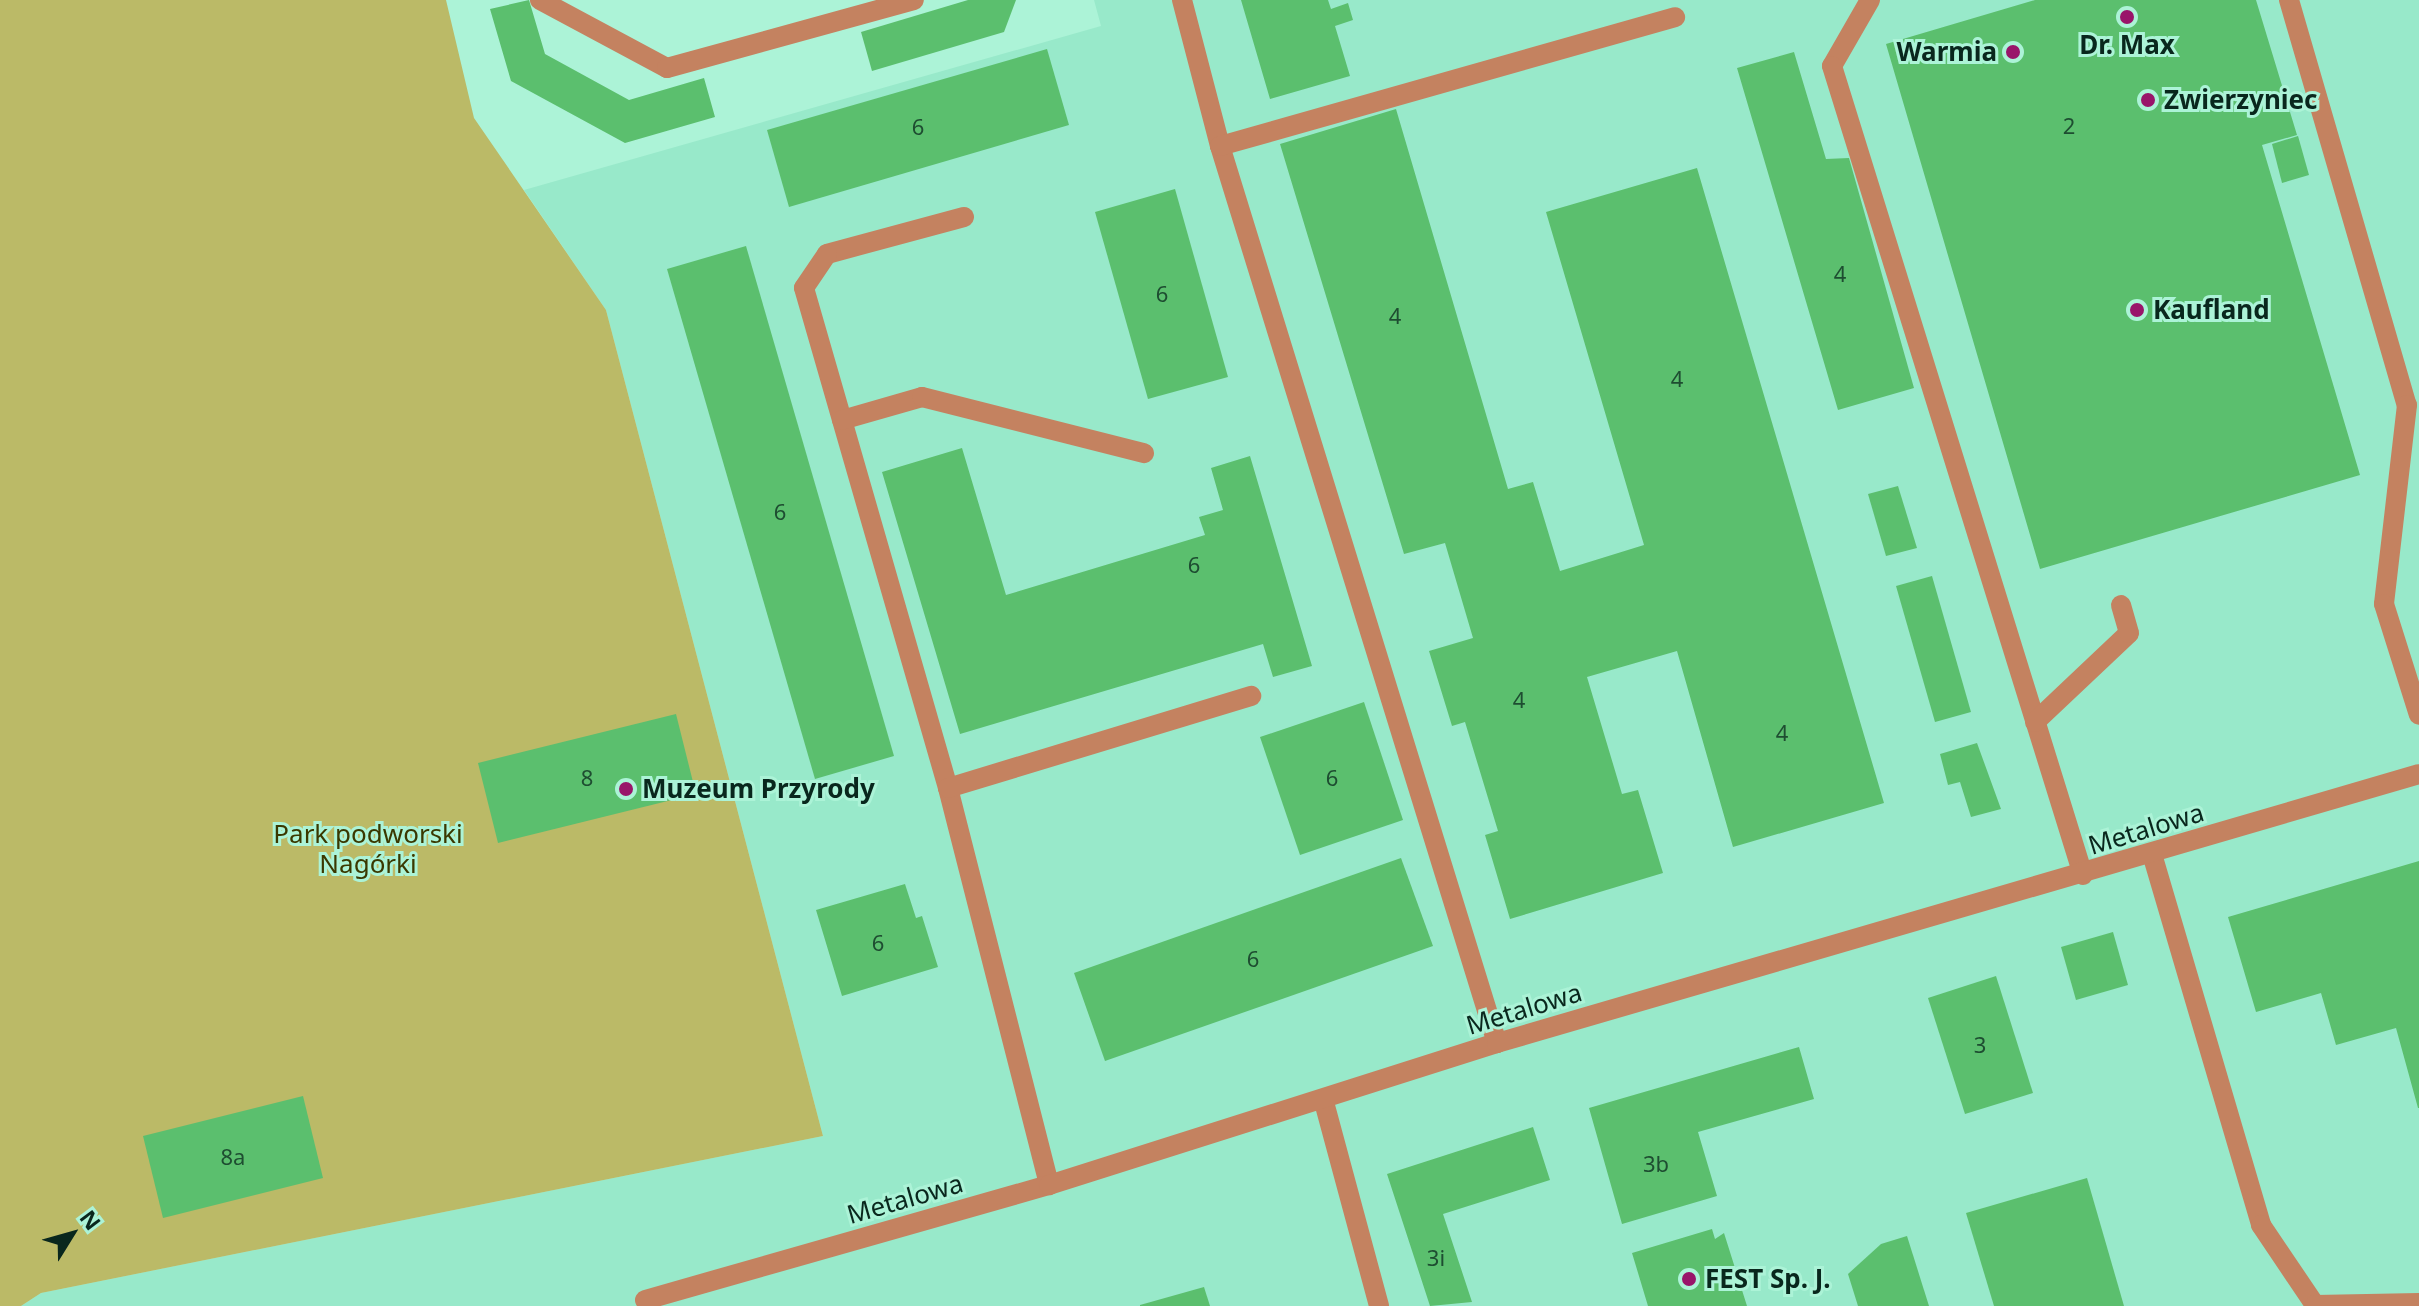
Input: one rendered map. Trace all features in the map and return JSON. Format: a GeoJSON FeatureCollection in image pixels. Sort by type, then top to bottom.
{"type":"FeatureCollection","features":[{"type":"Feature","properties":{"kind":"street"},"geometry":{"type":"LineString","coordinates":[[540,0],[667,68],[914,0]]}},
{"type":"Feature","properties":{"kind":"street"},"geometry":{"type":"LineString","coordinates":[[1182,0],[1220,146],[1497,1043]]}},
{"type":"Feature","properties":{"kind":"street"},"geometry":{"type":"LineString","coordinates":[[1870,0],[1832,66],[2083,875]]}},
{"type":"Feature","properties":{"kind":"street"},"geometry":{"type":"LineString","coordinates":[[2289,0],[2407,405],[2384,604],[2419,715]]}},
{"type":"Feature","properties":{"kind":"street"},"geometry":{"type":"LineString","coordinates":[[1220,146],[1675,17]]}},
{"type":"Feature","properties":{"kind":"street"},"geometry":{"type":"LineString","coordinates":[[964,217],[827,254],[804,288],[948,788],[1049,1185]]}},
{"type":"Feature","properties":{"kind":"street"},"geometry":{"type":"LineString","coordinates":[[842,420],[922,397],[1144,453]]}},
{"type":"Feature","properties":{"kind":"street"},"geometry":{"type":"LineString","coordinates":[[2035,722],[2129,633],[2121,605]]}},
{"type":"Feature","properties":{"kind":"street"},"geometry":{"type":"LineString","coordinates":[[948,788],[1251,696]]}},
{"type":"Feature","properties":{"kind":"street","name":"Metalowa"},"geometry":{"type":"LineString","coordinates":[[645,1300],[1049,1185],[1324,1102],[1497,1043],[2083,875],[2419,774]]}},
{"type":"Feature","properties":{"kind":"street"},"geometry":{"type":"LineString","coordinates":[[2152,854],[2261,1225],[2315,1305],[2419,1303]]}},
{"type":"Feature","properties":{"kind":"street"},"geometry":{"type":"LineString","coordinates":[[1324,1102],[1379,1306]]}},
{"type":"Feature","properties":{"kind":"shaded area"},"geometry":{"type":"Polygon","coordinates":[[[1094,0],[2419,0],[2419,1306],[21,1306],[41,1293],[823,1136],[606,310],[524,190],[1101,26],[1094,0]]]}},
{"type":"Feature","properties":{"kind":"green space","name":"Park podworski Nagórki"},"geometry":{"type":"Polygon","coordinates":[[[0,0],[446,0],[474,118],[606,310],[823,1136],[41,1293],[21,1306],[0,1306],[0,0]]]}},
{"type":"Feature","properties":{"kind":"building"},"geometry":{"type":"Polygon","coordinates":[[[529,0],[545,54],[629,100],[704,78],[715,117],[625,143],[511,81],[490,9],[529,0]]]}},
{"type":"Feature","properties":{"kind":"building"},"geometry":{"type":"Polygon","coordinates":[[[968,0],[1016,0],[1004,32],[872,71],[861,32],[968,0]]]}},
{"type":"Feature","properties":{"kind":"building"},"geometry":{"type":"Polygon","coordinates":[[[1241,0],[1328,0],[1331,9],[1348,3],[1353,20],[1335,26],[1350,76],[1270,99],[1241,0]]]}},
{"type":"Feature","properties":{"kind":"building","name":"Kaufland"},"geometry":{"type":"Polygon","coordinates":[[[2035,0],[2256,0],[2297,135],[2262,145],[2360,475],[2040,569],[1886,44],[2035,0]]]}},
{"type":"Feature","properties":{"kind":"building"},"geometry":{"type":"Polygon","coordinates":[[[1047,49],[1069,125],[789,207],[767,130],[1047,49]]]}},
{"type":"Feature","properties":{"kind":"building"},"geometry":{"type":"Polygon","coordinates":[[[1794,52],[1826,159],[1849,158],[1914,388],[1838,410],[1737,68],[1794,52]]]}},
{"type":"Feature","properties":{"kind":"building"},"geometry":{"type":"Polygon","coordinates":[[[1396,109],[1508,489],[1533,482],[1560,571],[1644,545],[1546,212],[1697,168],[1884,803],[1733,847],[1677,651],[1587,677],[1622,794],[1638,790],[1663,873],[1510,919],[1485,835],[1498,831],[1465,722],[1452,726],[1429,651],[1473,638],[1445,543],[1404,554],[1280,144],[1396,109]]]}},
{"type":"Feature","properties":{"kind":"building"},"geometry":{"type":"Polygon","coordinates":[[[2298,136],[2309,175],[2282,183],[2272,144],[2298,136]]]}},
{"type":"Feature","properties":{"kind":"building"},"geometry":{"type":"Polygon","coordinates":[[[1175,189],[1228,377],[1148,399],[1095,212],[1175,189]]]}},
{"type":"Feature","properties":{"kind":"building"},"geometry":{"type":"Polygon","coordinates":[[[746,246],[894,756],[815,779],[667,269],[746,246]]]}},
{"type":"Feature","properties":{"kind":"building"},"geometry":{"type":"Polygon","coordinates":[[[962,448],[1006,595],[1205,535],[1199,517],[1223,510],[1211,468],[1250,456],[1312,666],[1273,677],[1263,644],[960,734],[882,472],[962,448]]]}},
{"type":"Feature","properties":{"kind":"building"},"geometry":{"type":"Polygon","coordinates":[[[1898,486],[1917,548],[1886,556],[1868,494],[1898,486]]]}},
{"type":"Feature","properties":{"kind":"building"},"geometry":{"type":"Polygon","coordinates":[[[1932,576],[1971,712],[1935,722],[1896,586],[1932,576]]]}},
{"type":"Feature","properties":{"kind":"building"},"geometry":{"type":"Polygon","coordinates":[[[1364,702],[1403,820],[1300,855],[1260,737],[1364,702]]]}},
{"type":"Feature","properties":{"kind":"building"},"geometry":{"type":"Polygon","coordinates":[[[676,714],[696,794],[498,843],[478,763],[676,714]]]}},
{"type":"Feature","properties":{"kind":"building"},"geometry":{"type":"Polygon","coordinates":[[[1977,743],[2001,809],[1971,817],[1960,782],[1948,785],[1940,754],[1977,743]]]}},
{"type":"Feature","properties":{"kind":"building"},"geometry":{"type":"Polygon","coordinates":[[[1401,858],[1433,946],[1105,1061],[1074,973],[1401,858]]]}},
{"type":"Feature","properties":{"kind":"building"},"geometry":{"type":"Polygon","coordinates":[[[2419,861],[2418,1108],[2396,1028],[2336,1045],[2321,993],[2256,1012],[2228,917],[2419,861]]]}},
{"type":"Feature","properties":{"kind":"building"},"geometry":{"type":"Polygon","coordinates":[[[905,884],[916,918],[922,916],[938,967],[842,996],[816,910],[905,884]]]}},
{"type":"Feature","properties":{"kind":"building"},"geometry":{"type":"Polygon","coordinates":[[[2113,932],[2128,985],[2076,1000],[2061,947],[2113,932]]]}},
{"type":"Feature","properties":{"kind":"building"},"geometry":{"type":"Polygon","coordinates":[[[1996,976],[2033,1093],[1965,1114],[1928,998],[1996,976]]]}},
{"type":"Feature","properties":{"kind":"building"},"geometry":{"type":"Polygon","coordinates":[[[1799,1047],[1814,1099],[1698,1132],[1717,1196],[1622,1224],[1589,1108],[1799,1047]]]}},
{"type":"Feature","properties":{"kind":"building"},"geometry":{"type":"Polygon","coordinates":[[[303,1096],[323,1178],[163,1218],[143,1136],[303,1096]]]}},
{"type":"Feature","properties":{"kind":"building"},"geometry":{"type":"Polygon","coordinates":[[[1533,1127],[1550,1180],[1443,1214],[1472,1302],[1430,1306],[1387,1174],[1533,1127]]]}},
{"type":"Feature","properties":{"kind":"building"},"geometry":{"type":"Polygon","coordinates":[[[2087,1178],[2124,1306],[1994,1306],[1966,1213],[2087,1178]]]}},
{"type":"Feature","properties":{"kind":"building","name":"FEST Sp. J."},"geometry":{"type":"Polygon","coordinates":[[[1712,1229],[1715,1239],[1724,1233],[1747,1306],[1648,1306],[1632,1253],[1712,1229]]]}},
{"type":"Feature","properties":{"kind":"building","name":"FEST Sp. J."},"geometry":{"type":"Polygon","coordinates":[[[1907,1236],[1929,1306],[1858,1306],[1848,1274],[1881,1244],[1907,1236]]]}},
{"type":"Feature","properties":{"kind":"building"},"geometry":{"type":"Polygon","coordinates":[[[1204,1287],[1210,1306],[1140,1306],[1140,1305],[1204,1287]]]}},
{"type":"Feature","properties":{"kind":"place","name":"Dr. Max"},"geometry":{"type":"Point","coordinates":[2127,17]}},
{"type":"Feature","properties":{"kind":"place","name":"Warmia"},"geometry":{"type":"Point","coordinates":[2013,52]}},
{"type":"Feature","properties":{"kind":"place","name":"Zwierzyniec"},"geometry":{"type":"Point","coordinates":[2148,100]}},
{"type":"Feature","properties":{"kind":"place","name":"Kaufland"},"geometry":{"type":"Point","coordinates":[2137,310]}},
{"type":"Feature","properties":{"kind":"place","name":"Muzeum Przyrody"},"geometry":{"type":"Point","coordinates":[626,789]}},
{"type":"Feature","properties":{"kind":"place","name":"FEST Sp. J."},"geometry":{"type":"Point","coordinates":[1689,1279]}}]}
